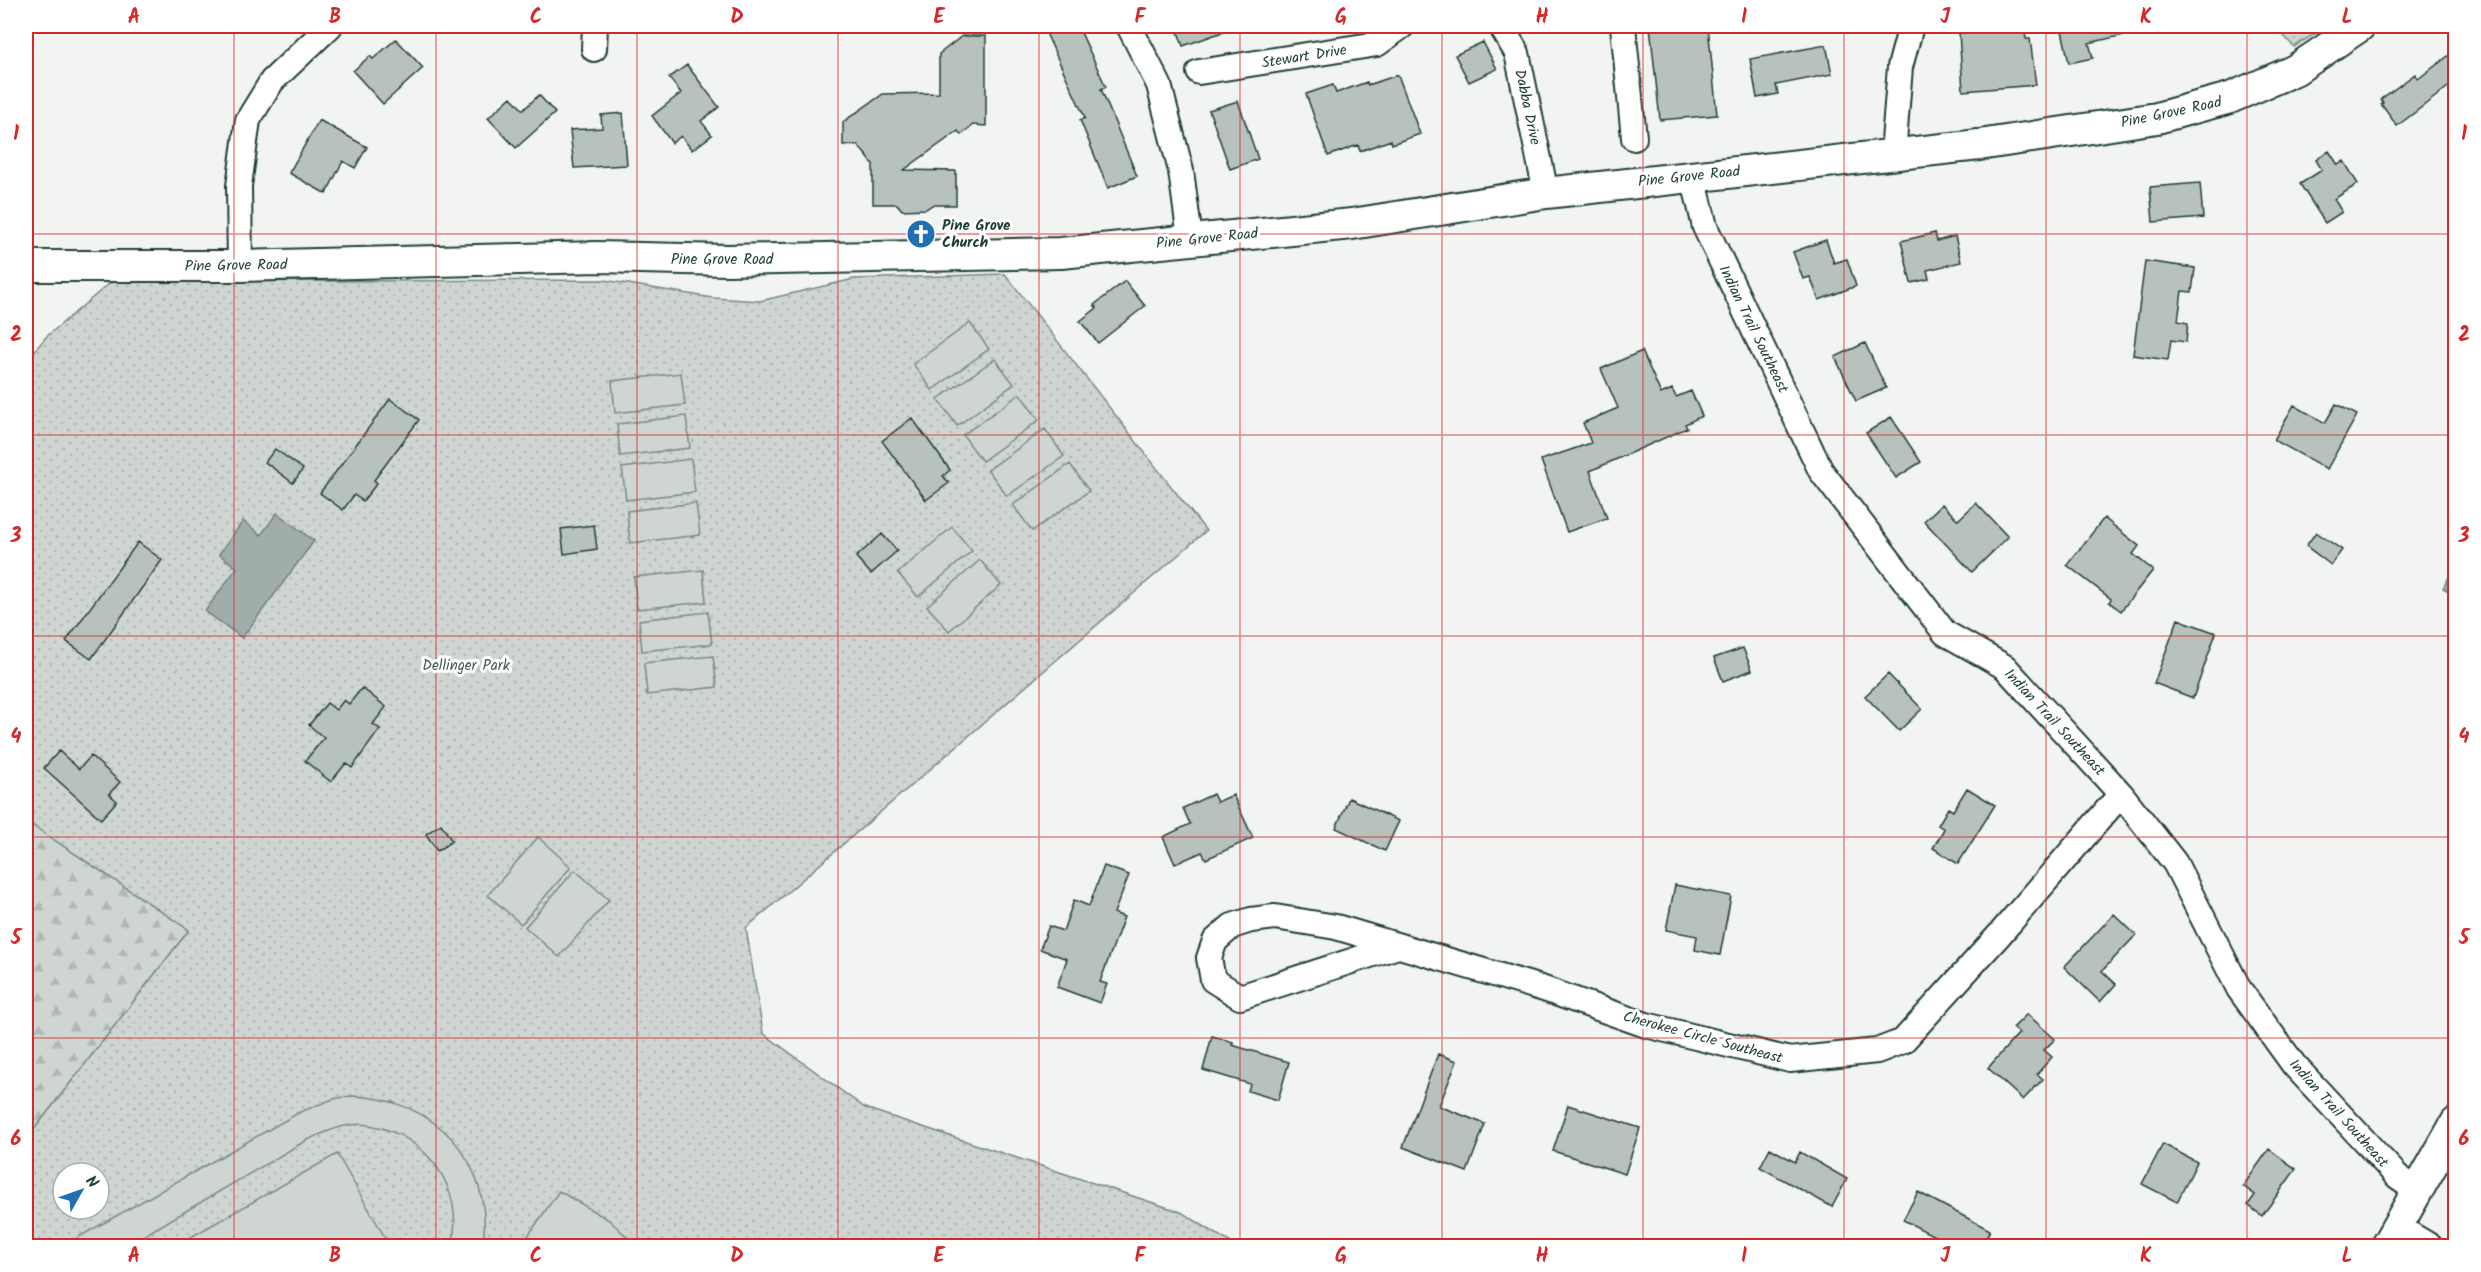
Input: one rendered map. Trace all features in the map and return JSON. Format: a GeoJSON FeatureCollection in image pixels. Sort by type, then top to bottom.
{"type":"FeatureCollection","features":[{"type":"Feature","properties":{"kind":"street"},"geometry":{"type":"LineString","coordinates":[[240,266],[239,186],[248,120],[272,81],[330,26]]}},
{"type":"Feature","properties":{"kind":"street"},"geometry":{"type":"LineString","coordinates":[[1129,26],[1159,85],[1181,171],[1190,239]]}},
{"type":"Feature","properties":{"kind":"street","name":"Stewart Drive"},"geometry":{"type":"LineString","coordinates":[[1199,72],[1377,44],[1402,26]]}},
{"type":"Feature","properties":{"kind":"street","name":"Dabba Drive"},"geometry":{"type":"LineString","coordinates":[[1501,26],[1517,53],[1546,193]]}},
{"type":"Feature","properties":{"kind":"street"},"geometry":{"type":"LineString","coordinates":[[1623,26],[1634,138]]}},
{"type":"Feature","properties":{"kind":"street"},"geometry":{"type":"LineString","coordinates":[[1893,154],[1900,67],[1911,26]]}},
{"type":"Feature","properties":{"kind":"street","name":"Pine Grove Road"},"geometry":{"type":"LineString","coordinates":[[26,266],[240,266],[597,257],[728,260],[1061,253],[1352,224],[1546,193],[1979,145],[2157,118],[2230,98],[2295,70],[2360,26]]}},
{"type":"Feature","properties":{"kind":"street","name":"Indian Trail Southeast"},"geometry":{"type":"LineString","coordinates":[[1693,176],[1705,227],[1821,471],[1945,633],[2005,667],[2121,794],[2175,863],[2239,989],[2294,1065],[2397,1176],[2418,1191]]}},
{"type":"Feature","properties":{"kind":"street","name":"Cherokee Circle Southeast"},"geometry":{"type":"LineString","coordinates":[[1398,946],[1240,997],[1213,980],[1209,958],[1215,941],[1232,926],[1251,920],[1275,917],[1336,927],[1544,989],[1646,1025],[1790,1060],[1877,1050],[1903,1041],[2000,934],[2121,794]]}},
{"type":"Feature","properties":{"kind":"street"},"geometry":{"type":"LineString","coordinates":[[2430,1246],[2392,1237],[2456,1123]]}},
{"type":"Feature","properties":{"kind":"green space"},"geometry":{"type":"Polygon","coordinates":[[[2275,26],[2327,26],[2294,47],[2275,26]]]}},
{"type":"Feature","properties":{"kind":"green space","name":"Dellinger Park"},"geometry":{"type":"Polygon","coordinates":[[[1005,274],[1206,531],[746,928],[763,1033],[865,1108],[1181,1212],[1236,1246],[26,1246],[26,1140],[189,930],[26,821],[26,361],[46,337],[111,282],[604,280],[713,298],[760,301],[854,279],[1005,274]]]}},
{"type":"Feature","properties":{"kind":"green space"},"geometry":{"type":"Polygon","coordinates":[[[970,323],[989,349],[932,390],[913,364],[970,323]]]}},
{"type":"Feature","properties":{"kind":"green space"},"geometry":{"type":"Polygon","coordinates":[[[995,359],[1014,384],[957,426],[938,399],[995,359]]]}},
{"type":"Feature","properties":{"kind":"green space"},"geometry":{"type":"Polygon","coordinates":[[[681,373],[685,405],[615,413],[612,381],[681,373]]]}},
{"type":"Feature","properties":{"kind":"green space"},"geometry":{"type":"Polygon","coordinates":[[[1020,394],[1039,420],[982,461],[963,435],[1020,394]]]}},
{"type":"Feature","properties":{"kind":"green space"},"geometry":{"type":"Polygon","coordinates":[[[686,416],[690,448],[620,456],[617,424],[686,416]]]}},
{"type":"Feature","properties":{"kind":"green space"},"geometry":{"type":"Polygon","coordinates":[[[1045,429],[1064,456],[1007,496],[988,470],[1045,429]]]}},
{"type":"Feature","properties":{"kind":"green space"},"geometry":{"type":"Polygon","coordinates":[[[691,459],[695,492],[626,500],[622,468],[691,459]]]}},
{"type":"Feature","properties":{"kind":"green space"},"geometry":{"type":"Polygon","coordinates":[[[1070,464],[1089,491],[1032,531],[1013,505],[1070,464]]]}},
{"type":"Feature","properties":{"kind":"green space"},"geometry":{"type":"Polygon","coordinates":[[[696,503],[700,535],[630,543],[627,511],[696,503]]]}},
{"type":"Feature","properties":{"kind":"green space"},"geometry":{"type":"Polygon","coordinates":[[[952,527],[972,551],[918,597],[898,573],[952,527]]]}},
{"type":"Feature","properties":{"kind":"green space"},"geometry":{"type":"Polygon","coordinates":[[[980,560],[1001,585],[949,631],[927,606],[980,560]]]}},
{"type":"Feature","properties":{"kind":"green space"},"geometry":{"type":"Polygon","coordinates":[[[703,570],[706,602],[637,609],[634,577],[703,570]]]}},
{"type":"Feature","properties":{"kind":"green space"},"geometry":{"type":"Polygon","coordinates":[[[708,612],[712,644],[642,651],[639,620],[708,612]]]}},
{"type":"Feature","properties":{"kind":"green space"},"geometry":{"type":"Polygon","coordinates":[[[713,656],[717,687],[647,695],[644,663],[713,656]]]}},
{"type":"Feature","properties":{"kind":"green space"},"geometry":{"type":"Polygon","coordinates":[[[26,821],[189,930],[26,1140],[26,821]]]}},
{"type":"Feature","properties":{"kind":"green space"},"geometry":{"type":"Polygon","coordinates":[[[538,837],[571,867],[521,924],[488,895],[538,837]]]}},
{"type":"Feature","properties":{"kind":"green space"},"geometry":{"type":"Polygon","coordinates":[[[575,870],[609,900],[559,957],[525,927],[575,870]]]}},
{"type":"Feature","properties":{"kind":"green space"},"geometry":{"type":"Polygon","coordinates":[[[351,1096],[382,1100],[409,1108],[433,1122],[453,1140],[468,1162],[479,1187],[484,1215],[483,1246],[452,1246],[455,1225],[453,1204],[447,1185],[425,1153],[409,1140],[390,1131],[361,1124],[337,1128],[307,1140],[126,1246],[63,1246],[111,1221],[111,1219],[300,1112],[333,1099],[351,1096]]]}},
{"type":"Feature","properties":{"kind":"green space"},"geometry":{"type":"Polygon","coordinates":[[[337,1154],[390,1246],[175,1246],[337,1154]]]}},
{"type":"Feature","properties":{"kind":"green space"},"geometry":{"type":"Polygon","coordinates":[[[559,1191],[609,1220],[637,1246],[521,1246],[559,1191]]]}},
{"type":"Feature","properties":{"kind":"shaded area"},"geometry":{"type":"Polygon","coordinates":[[[277,513],[314,541],[242,638],[205,611],[237,568],[219,554],[243,521],[261,535],[277,513]]]}},
{"type":"Feature","properties":{"kind":"shaded area"},"geometry":{"type":"Polygon","coordinates":[[[2455,566],[2455,595],[2443,588],[2455,566]]]}},
{"type":"Feature","properties":{"kind":"building"},"geometry":{"type":"Polygon","coordinates":[[[1062,26],[1078,26],[1106,87],[1101,89],[1137,176],[1108,188],[1080,120],[1085,118],[1046,33],[1062,26]]]}},
{"type":"Feature","properties":{"kind":"building"},"geometry":{"type":"Polygon","coordinates":[[[1176,26],[1234,26],[1234,28],[1183,46],[1176,26]]]}},
{"type":"Feature","properties":{"kind":"building"},"geometry":{"type":"Polygon","coordinates":[[[1650,26],[1708,26],[1717,115],[1660,120],[1650,26]]]}},
{"type":"Feature","properties":{"kind":"building"},"geometry":{"type":"Polygon","coordinates":[[[2002,26],[2024,26],[2026,39],[2030,39],[2036,85],[1963,91],[1959,33],[2002,30],[2002,26]]]}},
{"type":"Feature","properties":{"kind":"building"},"geometry":{"type":"Polygon","coordinates":[[[2061,26],[2136,26],[2137,32],[2089,43],[2093,58],[2069,63],[2061,26]]]}},
{"type":"Feature","properties":{"kind":"building"},"geometry":{"type":"Polygon","coordinates":[[[962,36],[986,36],[986,126],[973,125],[961,135],[958,131],[904,170],[956,171],[956,205],[932,205],[926,209],[902,210],[897,204],[873,204],[873,164],[858,145],[843,145],[843,122],[883,94],[939,93],[939,54],[962,36]]]}},
{"type":"Feature","properties":{"kind":"building"},"geometry":{"type":"Polygon","coordinates":[[[396,39],[423,68],[383,104],[353,71],[370,56],[373,59],[396,39]]]}},
{"type":"Feature","properties":{"kind":"building"},"geometry":{"type":"Polygon","coordinates":[[[1483,42],[1497,69],[1469,82],[1455,55],[1483,42]]]}},
{"type":"Feature","properties":{"kind":"building"},"geometry":{"type":"Polygon","coordinates":[[[1826,45],[1832,74],[1776,85],[1778,94],[1757,98],[1750,59],[1826,45]]]}},
{"type":"Feature","properties":{"kind":"building"},"geometry":{"type":"Polygon","coordinates":[[[2456,50],[2456,81],[2397,126],[2381,104],[2383,103],[2381,99],[2415,74],[2418,79],[2456,50]]]}},
{"type":"Feature","properties":{"kind":"building"},"geometry":{"type":"Polygon","coordinates":[[[687,65],[719,107],[701,121],[712,135],[692,150],[681,136],[672,143],[652,116],[681,93],[669,78],[687,65]]]}},
{"type":"Feature","properties":{"kind":"building"},"geometry":{"type":"Polygon","coordinates":[[[1398,75],[1420,134],[1392,144],[1391,140],[1360,151],[1358,145],[1328,156],[1306,94],[1333,85],[1336,93],[1367,82],[1368,85],[1398,75]]]}},
{"type":"Feature","properties":{"kind":"building"},"geometry":{"type":"Polygon","coordinates":[[[539,95],[555,113],[516,148],[488,118],[511,97],[523,110],[539,95]]]}},
{"type":"Feature","properties":{"kind":"building"},"geometry":{"type":"Polygon","coordinates":[[[1238,101],[1258,159],[1230,169],[1209,110],[1238,101]]]}},
{"type":"Feature","properties":{"kind":"building"},"geometry":{"type":"Polygon","coordinates":[[[623,113],[627,165],[574,168],[570,130],[602,128],[601,115],[623,113]]]}},
{"type":"Feature","properties":{"kind":"building"},"geometry":{"type":"Polygon","coordinates":[[[319,120],[367,147],[355,168],[343,161],[326,194],[289,173],[319,120]]]}},
{"type":"Feature","properties":{"kind":"building"},"geometry":{"type":"Polygon","coordinates":[[[2329,151],[2338,165],[2344,161],[2358,184],[2334,199],[2342,212],[2325,223],[2300,184],[2322,170],[2316,160],[2329,151]]]}},
{"type":"Feature","properties":{"kind":"building"},"geometry":{"type":"Polygon","coordinates":[[[2200,183],[2203,218],[2153,222],[2150,187],[2200,183]]]}},
{"type":"Feature","properties":{"kind":"building"},"geometry":{"type":"Polygon","coordinates":[[[1935,233],[1937,241],[1955,236],[1961,262],[1927,270],[1929,279],[1911,283],[1901,241],[1935,233]]]}},
{"type":"Feature","properties":{"kind":"building"},"geometry":{"type":"Polygon","coordinates":[[[1826,240],[1834,263],[1847,259],[1856,286],[1819,300],[1810,277],[1803,279],[1793,252],[1826,240]]]}},
{"type":"Feature","properties":{"kind":"building"},"geometry":{"type":"Polygon","coordinates":[[[2145,261],[2195,268],[2192,292],[2182,291],[2178,321],[2188,323],[2186,342],[2171,340],[2168,360],[2133,355],[2145,261]]]}},
{"type":"Feature","properties":{"kind":"building"},"geometry":{"type":"Polygon","coordinates":[[[1125,281],[1145,306],[1098,343],[1080,321],[1097,308],[1094,305],[1125,281]]]}},
{"type":"Feature","properties":{"kind":"building"},"geometry":{"type":"Polygon","coordinates":[[[1865,343],[1886,388],[1856,401],[1835,357],[1865,343]]]}},
{"type":"Feature","properties":{"kind":"building"},"geometry":{"type":"Polygon","coordinates":[[[1642,351],[1661,394],[1672,389],[1676,397],[1691,391],[1702,416],[1685,424],[1687,428],[1590,471],[1607,518],[1567,532],[1541,460],[1591,443],[1583,423],[1618,408],[1601,369],[1642,351]]]}},
{"type":"Feature","properties":{"kind":"building"},"geometry":{"type":"Polygon","coordinates":[[[390,399],[419,420],[374,480],[377,483],[363,501],[354,495],[343,510],[320,493],[390,399]]]}},
{"type":"Feature","properties":{"kind":"building"},"geometry":{"type":"Polygon","coordinates":[[[2336,404],[2357,415],[2327,469],[2274,440],[2294,405],[2325,423],[2336,404]]]}},
{"type":"Feature","properties":{"kind":"building"},"geometry":{"type":"Polygon","coordinates":[[[1891,417],[1921,462],[1896,478],[1866,433],[1891,417]]]}},
{"type":"Feature","properties":{"kind":"building"},"geometry":{"type":"Polygon","coordinates":[[[912,418],[950,470],[943,476],[949,483],[926,500],[882,441],[912,418]]]}},
{"type":"Feature","properties":{"kind":"building"},"geometry":{"type":"Polygon","coordinates":[[[275,449],[303,469],[293,483],[265,462],[275,449]]]}},
{"type":"Feature","properties":{"kind":"building"},"geometry":{"type":"Polygon","coordinates":[[[1976,503],[2008,537],[1972,572],[1924,521],[1942,504],[1958,520],[1976,503]]]}},
{"type":"Feature","properties":{"kind":"building"},"geometry":{"type":"Polygon","coordinates":[[[2104,518],[2139,546],[2133,554],[2153,570],[2121,611],[2109,602],[2111,599],[2067,565],[2104,518]]]}},
{"type":"Feature","properties":{"kind":"building"},"geometry":{"type":"Polygon","coordinates":[[[594,525],[597,549],[564,554],[561,529],[594,525]]]}},
{"type":"Feature","properties":{"kind":"building"},"geometry":{"type":"Polygon","coordinates":[[[2316,532],[2342,550],[2331,565],[2306,546],[2316,532]]]}},
{"type":"Feature","properties":{"kind":"building"},"geometry":{"type":"Polygon","coordinates":[[[882,534],[897,551],[871,574],[856,557],[882,534]]]}},
{"type":"Feature","properties":{"kind":"building"},"geometry":{"type":"Polygon","coordinates":[[[138,542],[162,560],[91,659],[66,641],[138,542]]]}},
{"type":"Feature","properties":{"kind":"building"},"geometry":{"type":"Polygon","coordinates":[[[2178,619],[2216,633],[2193,698],[2154,683],[2178,619]]]}},
{"type":"Feature","properties":{"kind":"building"},"geometry":{"type":"Polygon","coordinates":[[[1743,648],[1752,670],[1723,681],[1714,658],[1743,648]]]}},
{"type":"Feature","properties":{"kind":"building"},"geometry":{"type":"Polygon","coordinates":[[[1888,674],[1922,709],[1899,731],[1865,696],[1888,674]]]}},
{"type":"Feature","properties":{"kind":"building"},"geometry":{"type":"Polygon","coordinates":[[[362,688],[386,707],[373,724],[380,729],[352,768],[346,763],[331,782],[305,761],[324,738],[309,725],[327,703],[336,710],[344,700],[349,704],[362,688]]]}},
{"type":"Feature","properties":{"kind":"building"},"geometry":{"type":"Polygon","coordinates":[[[59,751],[79,769],[91,756],[120,782],[109,794],[117,801],[101,819],[44,768],[59,751]]]}},
{"type":"Feature","properties":{"kind":"building"},"geometry":{"type":"Polygon","coordinates":[[[1967,788],[1995,805],[1958,864],[1933,848],[1944,829],[1938,825],[1948,808],[1953,811],[1967,788]]]}},
{"type":"Feature","properties":{"kind":"building"},"geometry":{"type":"Polygon","coordinates":[[[1213,794],[1217,802],[1233,795],[1253,838],[1206,859],[1202,852],[1175,864],[1163,837],[1190,824],[1183,808],[1213,794]]]}},
{"type":"Feature","properties":{"kind":"building"},"geometry":{"type":"Polygon","coordinates":[[[1349,798],[1399,821],[1385,851],[1336,828],[1349,798]]]}},
{"type":"Feature","properties":{"kind":"building"},"geometry":{"type":"Polygon","coordinates":[[[441,824],[452,841],[437,851],[426,834],[441,824]]]}},
{"type":"Feature","properties":{"kind":"building"},"geometry":{"type":"Polygon","coordinates":[[[1104,866],[1129,875],[1114,913],[1124,917],[1100,982],[1107,984],[1100,1003],[1057,987],[1067,959],[1040,949],[1049,926],[1063,931],[1074,900],[1089,906],[1104,866]]]}},
{"type":"Feature","properties":{"kind":"building"},"geometry":{"type":"Polygon","coordinates":[[[1675,885],[1731,896],[1720,955],[1695,950],[1697,936],[1666,930],[1675,885]]]}},
{"type":"Feature","properties":{"kind":"building"},"geometry":{"type":"Polygon","coordinates":[[[2114,914],[2136,935],[2102,971],[2116,984],[2100,1002],[2064,967],[2114,914]]]}},
{"type":"Feature","properties":{"kind":"building"},"geometry":{"type":"Polygon","coordinates":[[[2027,1014],[2055,1039],[2044,1050],[2052,1057],[2037,1074],[2043,1079],[2023,1100],[1988,1068],[2019,1033],[2013,1028],[2027,1014]]]}},
{"type":"Feature","properties":{"kind":"building"},"geometry":{"type":"Polygon","coordinates":[[[1212,1036],[1233,1042],[1232,1045],[1289,1062],[1278,1100],[1248,1091],[1250,1084],[1203,1070],[1212,1036]]]}},
{"type":"Feature","properties":{"kind":"building"},"geometry":{"type":"Polygon","coordinates":[[[1438,1054],[1457,1061],[1439,1106],[1485,1124],[1467,1172],[1403,1147],[1438,1054]]]}},
{"type":"Feature","properties":{"kind":"building"},"geometry":{"type":"Polygon","coordinates":[[[1568,1105],[1640,1128],[1625,1174],[1553,1151],[1568,1105]]]}},
{"type":"Feature","properties":{"kind":"building"},"geometry":{"type":"Polygon","coordinates":[[[2163,1144],[2197,1162],[2177,1202],[2142,1184],[2163,1144]]]}},
{"type":"Feature","properties":{"kind":"building"},"geometry":{"type":"Polygon","coordinates":[[[1770,1148],[1795,1162],[1800,1152],[1847,1179],[1832,1207],[1760,1167],[1770,1148]]]}},
{"type":"Feature","properties":{"kind":"building"},"geometry":{"type":"Polygon","coordinates":[[[2269,1149],[2296,1169],[2262,1216],[2248,1205],[2255,1195],[2243,1186],[2269,1149]]]}},
{"type":"Feature","properties":{"kind":"building"},"geometry":{"type":"Polygon","coordinates":[[[1918,1192],[1990,1230],[1982,1246],[1954,1246],[1903,1220],[1918,1192]]]}},
{"type":"Feature","properties":{"kind":"place","name":"Pine Grove Church"},"geometry":{"type":"Point","coordinates":[921,234]}}]}
